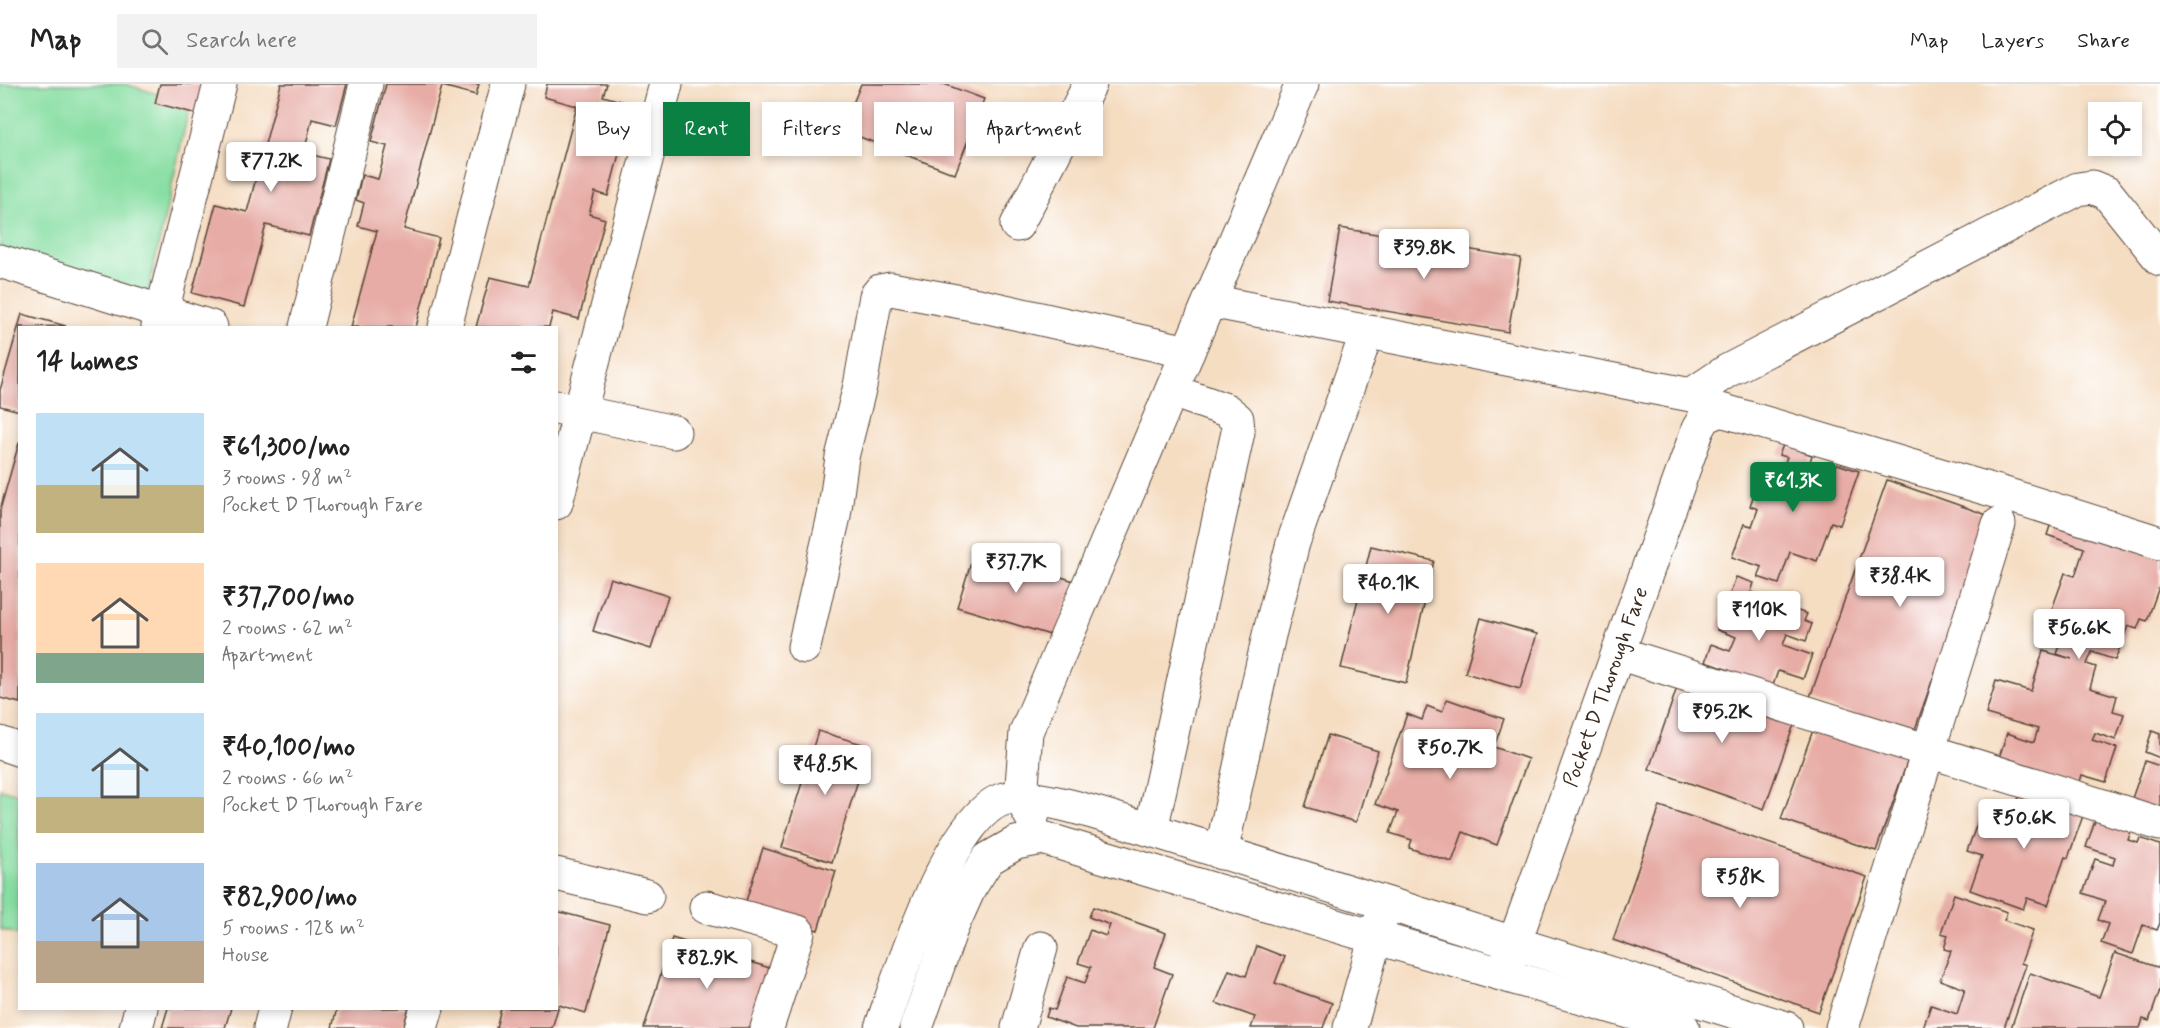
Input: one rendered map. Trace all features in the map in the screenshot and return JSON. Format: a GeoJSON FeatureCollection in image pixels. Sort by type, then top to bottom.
{"type":"FeatureCollection","features":[{"type":"Feature","properties":{"kind":"street"},"geometry":{"type":"LineString","coordinates":[[161,320],[220,84]]}},
{"type":"Feature","properties":{"kind":"street"},"geometry":{"type":"LineString","coordinates":[[306,326],[366,84]]}},
{"type":"Feature","properties":{"kind":"street"},"geometry":{"type":"LineString","coordinates":[[445,326],[508,84]]}},
{"type":"Feature","properties":{"kind":"street"},"geometry":{"type":"LineString","coordinates":[[558,488],[568,410],[666,84]]}},
{"type":"Feature","properties":{"kind":"street"},"geometry":{"type":"LineString","coordinates":[[1017,225],[1090,84]]}},
{"type":"Feature","properties":{"kind":"street"},"geometry":{"type":"LineString","coordinates":[[1043,838],[1021,798],[1026,732],[1302,84]]}},
{"type":"Feature","properties":{"kind":"street"},"geometry":{"type":"LineString","coordinates":[[1210,301],[1691,395],[1727,371],[2078,189],[2092,187],[2107,193],[2160,260]]}},
{"type":"Feature","properties":{"kind":"street"},"geometry":{"type":"LineString","coordinates":[[0,261],[161,320],[205,326]]}},
{"type":"Feature","properties":{"kind":"street"},"geometry":{"type":"LineString","coordinates":[[804,647],[834,516],[842,458],[860,386],[876,296],[880,291],[891,289],[983,306],[1188,352]]}},
{"type":"Feature","properties":{"kind":"street"},"geometry":{"type":"LineString","coordinates":[[1221,853],[1269,635],[1293,543],[1367,332]]}},
{"type":"Feature","properties":{"kind":"street"},"geometry":{"type":"LineString","coordinates":[[1151,830],[1238,432],[1237,419],[1226,410],[1172,391]]}},
{"type":"Feature","properties":{"kind":"street"},"geometry":{"type":"LineString","coordinates":[[568,410],[674,432]]}},
{"type":"Feature","properties":{"kind":"street","name":"Pocket D Thorough Fare"},"geometry":{"type":"LineString","coordinates":[[1508,959],[1698,429],[1705,417],[1721,410],[2005,494],[2160,543]]}},
{"type":"Feature","properties":{"kind":"street"},"geometry":{"type":"LineString","coordinates":[[1842,1028],[1999,524]]}},
{"type":"Feature","properties":{"kind":"street"},"geometry":{"type":"LineString","coordinates":[[1618,653],[2160,824]]}},
{"type":"Feature","properties":{"kind":"street"},"geometry":{"type":"LineString","coordinates":[[0,743],[18,749]]}},
{"type":"Feature","properties":{"kind":"street"},"geometry":{"type":"LineString","coordinates":[[881,1028],[917,926],[943,871],[966,832],[985,810],[1003,800],[1021,798],[1053,802],[1151,830],[1385,904],[1508,959],[1676,1019],[1786,1028]]}},
{"type":"Feature","properties":{"kind":"street"},"geometry":{"type":"LineString","coordinates":[[916,1028],[951,930],[969,889],[988,859],[1016,843],[1043,838],[1375,938],[1508,959]]}},
{"type":"Feature","properties":{"kind":"street"},"geometry":{"type":"LineString","coordinates":[[558,874],[647,896]]}},
{"type":"Feature","properties":{"kind":"street"},"geometry":{"type":"LineString","coordinates":[[1350,1028],[1385,904]]}},
{"type":"Feature","properties":{"kind":"street"},"geometry":{"type":"LineString","coordinates":[[706,907],[798,932],[767,1028]]}},
{"type":"Feature","properties":{"kind":"street"},"geometry":{"type":"LineString","coordinates":[[1024,1026],[1041,948]]}},
{"type":"Feature","properties":{"kind":"street"},"geometry":{"type":"LineString","coordinates":[[136,1028],[140,1010]]}},
{"type":"Feature","properties":{"kind":"street"},"geometry":{"type":"LineString","coordinates":[[270,1028],[274,1010]]}},
{"type":"Feature","properties":{"kind":"street"},"geometry":{"type":"LineString","coordinates":[[421,1028],[426,1010]]}},
{"type":"Feature","properties":{"kind":"green space"},"geometry":{"type":"Polygon","coordinates":[[[0,84],[125,84],[190,104],[148,292],[0,249],[0,84]]]}},
{"type":"Feature","properties":{"kind":"green space"},"geometry":{"type":"Polygon","coordinates":[[[0,789],[18,794],[18,935],[0,929],[0,789]]]}},
{"type":"Feature","properties":{"kind":"building"},"geometry":{"type":"Polygon","coordinates":[[[160,84],[209,84],[201,115],[155,103],[160,84]]]}},
{"type":"Feature","properties":{"kind":"building"},"geometry":{"type":"Polygon","coordinates":[[[281,84],[347,84],[336,125],[312,119],[304,153],[329,159],[309,236],[266,225],[244,307],[192,293],[216,204],[247,212],[281,84]]]}},
{"type":"Feature","properties":{"kind":"building"},"geometry":{"type":"Polygon","coordinates":[[[386,84],[479,84],[476,95],[442,86],[404,229],[439,238],[416,326],[351,326],[377,231],[358,226],[364,203],[356,200],[362,175],[378,179],[387,146],[371,142],[386,84]]]}},
{"type":"Feature","properties":{"kind":"building"},"geometry":{"type":"Polygon","coordinates":[[[547,84],[607,84],[603,96],[625,102],[576,102],[576,106],[544,97],[547,84]]]}},
{"type":"Feature","properties":{"kind":"building"},"geometry":{"type":"Polygon","coordinates":[[[861,84],[944,84],[984,99],[983,102],[966,102],[966,146],[955,174],[909,156],[954,156],[954,102],[874,102],[874,142],[862,138],[862,102],[854,102],[861,84]]]}},
{"type":"Feature","properties":{"kind":"building"},"geometry":{"type":"Polygon","coordinates":[[[576,110],[576,156],[618,156],[608,196],[595,192],[589,214],[605,219],[579,319],[553,312],[549,326],[476,326],[490,277],[529,286],[576,110]]]}},
{"type":"Feature","properties":{"kind":"building"},"geometry":{"type":"Polygon","coordinates":[[[1340,228],[1521,258],[1508,332],[1327,301],[1340,228]]]}},
{"type":"Feature","properties":{"kind":"building"},"geometry":{"type":"Polygon","coordinates":[[[22,314],[66,326],[19,326],[22,314]]]}},
{"type":"Feature","properties":{"kind":"building"},"geometry":{"type":"Polygon","coordinates":[[[18,328],[18,410],[0,406],[0,390],[18,328]]]}},
{"type":"Feature","properties":{"kind":"building"},"geometry":{"type":"Polygon","coordinates":[[[1783,445],[1812,455],[1808,468],[1833,477],[1837,464],[1859,471],[1840,525],[1831,522],[1817,561],[1790,552],[1779,584],[1758,577],[1762,567],[1732,557],[1744,524],[1752,526],[1758,509],[1750,506],[1758,482],[1764,484],[1770,466],[1782,470],[1787,457],[1779,455],[1783,445]]]}},
{"type":"Feature","properties":{"kind":"building"},"geometry":{"type":"Polygon","coordinates":[[[18,447],[18,702],[0,698],[0,510],[18,447]]]}},
{"type":"Feature","properties":{"kind":"building"},"geometry":{"type":"Polygon","coordinates":[[[1887,480],[1990,516],[1913,735],[1809,700],[1887,480]]]}},
{"type":"Feature","properties":{"kind":"building"},"geometry":{"type":"Polygon","coordinates":[[[2054,514],[2160,550],[2160,584],[2147,621],[2141,619],[2137,629],[2128,626],[2115,660],[2092,652],[2087,664],[2096,667],[2090,688],[2117,696],[2113,711],[2124,714],[2116,740],[2095,733],[2092,740],[2117,748],[2106,782],[2082,775],[2079,785],[1995,770],[2007,733],[2034,742],[2038,729],[1986,714],[1996,681],[2031,691],[2043,651],[2072,659],[2057,654],[2066,630],[2047,623],[2065,573],[2075,576],[2084,548],[2047,535],[2054,514]]]}},
{"type":"Feature","properties":{"kind":"building"},"geometry":{"type":"Polygon","coordinates":[[[1371,546],[1434,561],[1406,683],[1341,668],[1371,546]]]}},
{"type":"Feature","properties":{"kind":"building"},"geometry":{"type":"Polygon","coordinates":[[[975,550],[1074,581],[1057,637],[957,607],[975,550]]]}},
{"type":"Feature","properties":{"kind":"building"},"geometry":{"type":"Polygon","coordinates":[[[1736,577],[1754,583],[1751,592],[1770,598],[1766,610],[1779,615],[1783,606],[1807,614],[1804,621],[1812,624],[1806,641],[1787,634],[1783,645],[1812,655],[1803,679],[1778,671],[1768,700],[1724,684],[1729,670],[1705,662],[1711,644],[1730,651],[1736,637],[1717,630],[1736,577]]]}},
{"type":"Feature","properties":{"kind":"building"},"geometry":{"type":"Polygon","coordinates":[[[610,578],[668,596],[651,649],[593,631],[610,578]]]}},
{"type":"Feature","properties":{"kind":"building"},"geometry":{"type":"Polygon","coordinates":[[[1481,618],[1537,634],[1520,689],[1465,673],[1481,618]]]}},
{"type":"Feature","properties":{"kind":"building"},"geometry":{"type":"Polygon","coordinates":[[[1680,679],[1796,719],[1764,809],[1649,769],[1680,679]]]}},
{"type":"Feature","properties":{"kind":"building"},"geometry":{"type":"Polygon","coordinates":[[[1447,699],[1504,719],[1494,747],[1528,759],[1497,845],[1463,832],[1452,862],[1409,848],[1412,840],[1390,833],[1398,812],[1375,804],[1407,714],[1422,720],[1427,706],[1442,712],[1447,699]]]}},
{"type":"Feature","properties":{"kind":"building"},"geometry":{"type":"Polygon","coordinates":[[[1817,719],[1911,751],[1876,851],[1781,819],[1817,719]]]}},
{"type":"Feature","properties":{"kind":"building"},"geometry":{"type":"Polygon","coordinates":[[[818,731],[869,746],[832,862],[782,847],[818,731]]]}},
{"type":"Feature","properties":{"kind":"building"},"geometry":{"type":"Polygon","coordinates":[[[2152,731],[2160,734],[2160,758],[2145,752],[2152,731]]]}},
{"type":"Feature","properties":{"kind":"building"},"geometry":{"type":"Polygon","coordinates":[[[1328,735],[1378,751],[1356,822],[1305,807],[1328,735]]]}},
{"type":"Feature","properties":{"kind":"building"},"geometry":{"type":"Polygon","coordinates":[[[2145,761],[2160,766],[2160,818],[2129,807],[2145,761]]]}},
{"type":"Feature","properties":{"kind":"building"},"geometry":{"type":"Polygon","coordinates":[[[2021,791],[2084,813],[2048,905],[2027,898],[2023,909],[1970,890],[1982,856],[1967,851],[1982,810],[2011,820],[2021,791]]]}},
{"type":"Feature","properties":{"kind":"building"},"geometry":{"type":"Polygon","coordinates":[[[1660,806],[1867,877],[1819,1012],[1613,940],[1660,806]]]}},
{"type":"Feature","properties":{"kind":"building"},"geometry":{"type":"Polygon","coordinates":[[[2096,818],[2131,831],[2128,840],[2138,843],[2140,838],[2160,845],[2160,923],[2157,930],[2143,925],[2133,954],[2101,943],[2108,924],[2098,920],[2105,901],[2083,893],[2095,859],[2113,865],[2115,857],[2086,847],[2096,818]]]}},
{"type":"Feature","properties":{"kind":"building"},"geometry":{"type":"Polygon","coordinates":[[[763,848],[836,871],[818,930],[744,907],[763,848]]]}},
{"type":"Feature","properties":{"kind":"building"},"geometry":{"type":"Polygon","coordinates":[[[1954,894],[2007,912],[2004,920],[2033,930],[2021,963],[2026,965],[2004,1028],[1923,1028],[1931,1005],[1957,1014],[1965,989],[1940,980],[1951,951],[1944,949],[1948,935],[1941,933],[1954,894]]]}},
{"type":"Feature","properties":{"kind":"building"},"geometry":{"type":"Polygon","coordinates":[[[1093,907],[1166,933],[1154,967],[1172,974],[1153,1028],[1076,1028],[1046,1017],[1049,1008],[1055,1010],[1067,977],[1085,983],[1091,967],[1078,963],[1090,930],[1106,936],[1110,925],[1089,917],[1093,907]]]}},
{"type":"Feature","properties":{"kind":"building"},"geometry":{"type":"Polygon","coordinates":[[[558,912],[610,925],[586,1013],[559,1005],[558,1008],[558,912]]]}},
{"type":"Feature","properties":{"kind":"building"},"geometry":{"type":"Polygon","coordinates":[[[672,938],[773,969],[754,1028],[644,1028],[672,938]]]}},
{"type":"Feature","properties":{"kind":"building"},"geometry":{"type":"Polygon","coordinates":[[[1257,946],[1285,957],[1275,983],[1332,1003],[1323,1028],[1251,1028],[1255,1017],[1216,1003],[1229,970],[1246,976],[1257,946]]]}},
{"type":"Feature","properties":{"kind":"building"},"geometry":{"type":"Polygon","coordinates":[[[2115,953],[2160,968],[2160,990],[2149,1021],[2143,1019],[2140,1028],[2011,1028],[2030,973],[2099,997],[2115,953]]]}},
{"type":"Feature","properties":{"kind":"building"},"geometry":{"type":"Polygon","coordinates":[[[167,1010],[230,1010],[225,1028],[162,1028],[167,1010]]]}},
{"type":"Feature","properties":{"kind":"building"},"geometry":{"type":"Polygon","coordinates":[[[336,1010],[408,1010],[403,1028],[332,1028],[336,1010]]]}},
{"type":"Feature","properties":{"kind":"building"},"geometry":{"type":"Polygon","coordinates":[[[500,1010],[557,1010],[552,1028],[496,1028],[500,1010]]]}}]}
